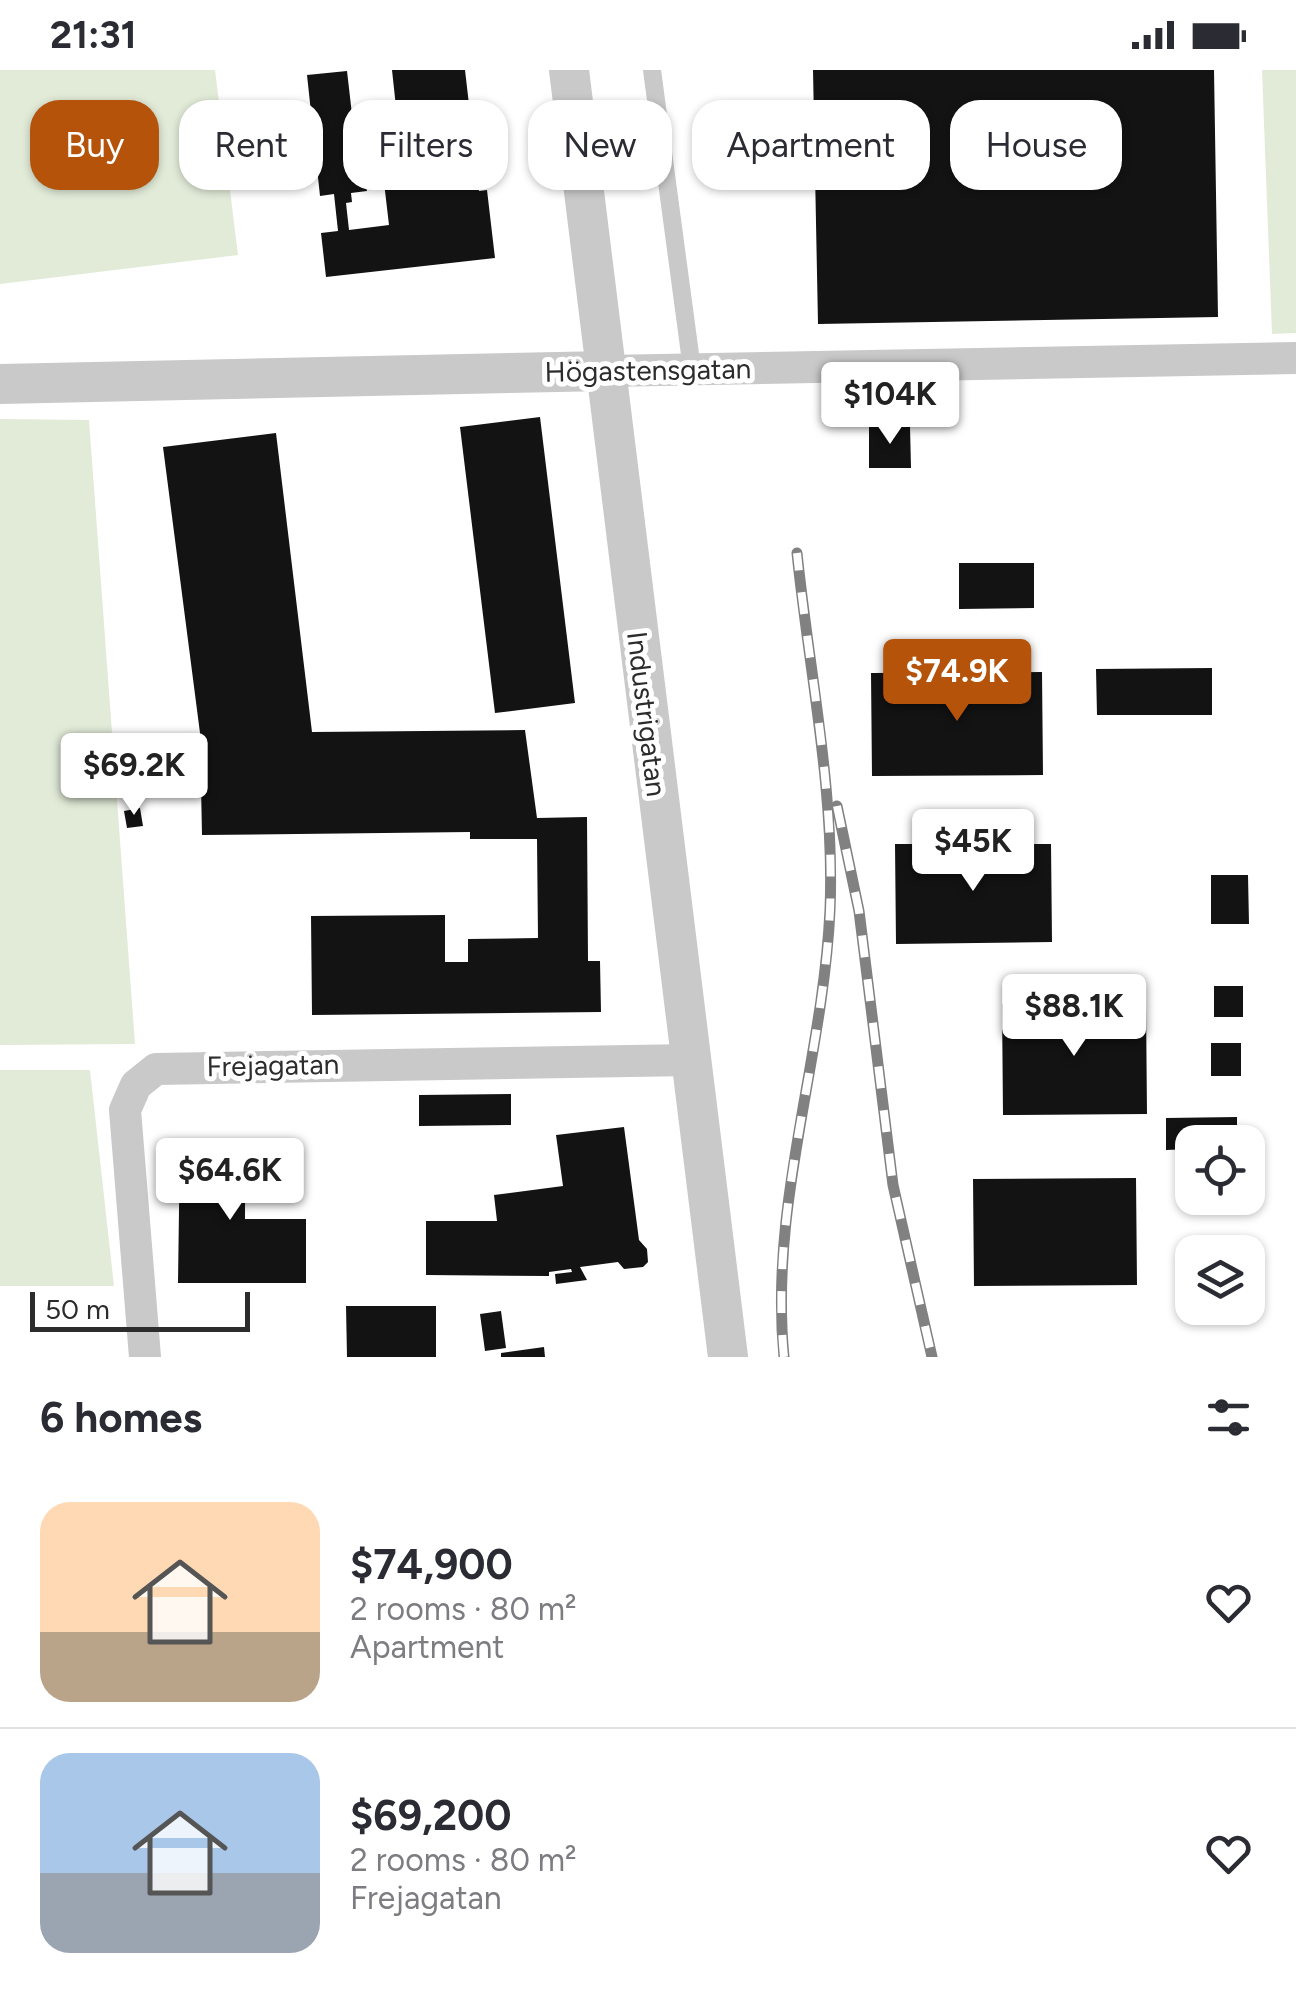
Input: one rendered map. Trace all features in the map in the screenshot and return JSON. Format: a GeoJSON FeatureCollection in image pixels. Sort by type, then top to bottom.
{"type":"FeatureCollection","features":[{"type":"Feature","properties":{"kind":"street","name":"Industrigatan"},"geometry":{"type":"LineString","coordinates":[[569,70],[728,1357]]}},
{"type":"Feature","properties":{"kind":"street","name":"Högastensgatan"},"geometry":{"type":"LineString","coordinates":[[0,384],[1296,358]]}},
{"type":"Feature","properties":{"kind":"street","name":"Frejagatan"},"geometry":{"type":"LineString","coordinates":[[145,1357],[125,1110],[136,1085],[156,1069],[692,1060]]}},
{"type":"Feature","properties":{"kind":"lane"},"geometry":{"type":"LineString","coordinates":[[652,70],[692,368]]}},
{"type":"Feature","properties":{"kind":"green space"},"geometry":{"type":"Polygon","coordinates":[[[0,70],[215,70],[219,100],[179,100],[179,190],[230,190],[238,255],[0,284],[0,70]]]}},
{"type":"Feature","properties":{"kind":"green space"},"geometry":{"type":"Polygon","coordinates":[[[1262,70],[1296,70],[1296,333],[1272,334],[1262,70]]]}},
{"type":"Feature","properties":{"kind":"green space"},"geometry":{"type":"Polygon","coordinates":[[[0,419],[89,420],[135,1044],[0,1045],[0,419]]]}},
{"type":"Feature","properties":{"kind":"green space"},"geometry":{"type":"Polygon","coordinates":[[[0,1070],[90,1070],[114,1286],[0,1286],[0,1070]]]}},
{"type":"Feature","properties":{"kind":"building"},"geometry":{"type":"Polygon","coordinates":[[[392,70],[465,70],[468,100],[395,100],[392,70]]]}},
{"type":"Feature","properties":{"kind":"building"},"geometry":{"type":"Polygon","coordinates":[[[813,70],[1214,70],[1218,317],[818,324],[815,190],[930,190],[930,100],[814,100],[813,70]]]}},
{"type":"Feature","properties":{"kind":"building"},"geometry":{"type":"Polygon","coordinates":[[[347,71],[350,100],[343,100],[343,190],[367,191],[351,193],[352,202],[346,203],[349,230],[389,225],[385,190],[487,190],[495,258],[326,277],[321,233],[338,231],[334,194],[320,196],[323,100],[310,100],[307,75],[347,71]]]}},
{"type":"Feature","properties":{"kind":"building"},"geometry":{"type":"Polygon","coordinates":[[[540,417],[575,703],[495,713],[460,427],[540,417]]]}},
{"type":"Feature","properties":{"kind":"building"},"geometry":{"type":"Polygon","coordinates":[[[869,426],[910,426],[911,468],[869,468],[869,426]]]}},
{"type":"Feature","properties":{"kind":"building"},"geometry":{"type":"Polygon","coordinates":[[[276,433],[312,732],[525,730],[537,818],[587,817],[588,961],[600,961],[601,1012],[312,1015],[311,916],[445,915],[445,962],[468,962],[468,939],[538,938],[537,839],[470,839],[470,832],[202,835],[200,733],[163,447],[276,433]]]}},
{"type":"Feature","properties":{"kind":"building"},"geometry":{"type":"Polygon","coordinates":[[[959,563],[1034,563],[1034,608],[959,609],[959,563]]]}},
{"type":"Feature","properties":{"kind":"building"},"geometry":{"type":"Polygon","coordinates":[[[1212,668],[1212,715],[1097,715],[1096,669],[1212,668]]]}},
{"type":"Feature","properties":{"kind":"building"},"geometry":{"type":"Polygon","coordinates":[[[1042,672],[1043,775],[872,776],[871,673],[1042,672]]]}},
{"type":"Feature","properties":{"kind":"building"},"geometry":{"type":"Polygon","coordinates":[[[140,808],[143,826],[127,828],[124,811],[140,808]]]}},
{"type":"Feature","properties":{"kind":"building"},"geometry":{"type":"Polygon","coordinates":[[[895,844],[1051,844],[1052,942],[896,944],[895,844]]]}},
{"type":"Feature","properties":{"kind":"building"},"geometry":{"type":"Polygon","coordinates":[[[1211,875],[1248,875],[1249,924],[1211,924],[1211,875]]]}},
{"type":"Feature","properties":{"kind":"building"},"geometry":{"type":"Polygon","coordinates":[[[1214,986],[1243,986],[1243,1017],[1214,1017],[1214,986]]]}},
{"type":"Feature","properties":{"kind":"building"},"geometry":{"type":"Polygon","coordinates":[[[1146,1003],[1147,1114],[1003,1115],[1002,1004],[1146,1003]]]}},
{"type":"Feature","properties":{"kind":"building"},"geometry":{"type":"Polygon","coordinates":[[[1211,1043],[1241,1043],[1241,1076],[1211,1076],[1211,1043]]]}},
{"type":"Feature","properties":{"kind":"building"},"geometry":{"type":"Polygon","coordinates":[[[511,1094],[511,1125],[419,1126],[419,1095],[511,1094]]]}},
{"type":"Feature","properties":{"kind":"building"},"geometry":{"type":"Polygon","coordinates":[[[1237,1117],[1237,1125],[1175,1125],[1175,1150],[1166,1150],[1166,1118],[1237,1117]]]}},
{"type":"Feature","properties":{"kind":"building"},"geometry":{"type":"Polygon","coordinates":[[[624,1127],[639,1240],[647,1249],[648,1262],[643,1267],[624,1269],[618,1262],[580,1267],[587,1280],[556,1284],[555,1274],[572,1272],[571,1269],[549,1272],[549,1276],[426,1275],[426,1221],[497,1221],[494,1195],[563,1186],[556,1135],[624,1127]]]}},
{"type":"Feature","properties":{"kind":"building"},"geometry":{"type":"Polygon","coordinates":[[[245,1138],[245,1219],[306,1219],[306,1283],[178,1283],[180,1139],[245,1138]]]}},
{"type":"Feature","properties":{"kind":"building"},"geometry":{"type":"Polygon","coordinates":[[[1136,1178],[1137,1285],[974,1286],[973,1179],[1136,1178]]]}},
{"type":"Feature","properties":{"kind":"building"},"geometry":{"type":"Polygon","coordinates":[[[346,1306],[436,1306],[436,1357],[347,1357],[346,1306]]]}},
{"type":"Feature","properties":{"kind":"building"},"geometry":{"type":"Polygon","coordinates":[[[501,1311],[506,1348],[485,1351],[480,1314],[501,1311]]]}},
{"type":"Feature","properties":{"kind":"building"},"geometry":{"type":"Polygon","coordinates":[[[544,1347],[545,1357],[501,1357],[501,1353],[544,1347]]]}},
{"type":"Feature","properties":{"kind":"railway"},"geometry":{"type":"LineString","coordinates":[[784,1357],[784,1244],[825,966],[831,865],[825,776],[797,553]]}},
{"type":"Feature","properties":{"kind":"railway"},"geometry":{"type":"LineString","coordinates":[[837,806],[859,911],[893,1185],[932,1357]]}}]}
